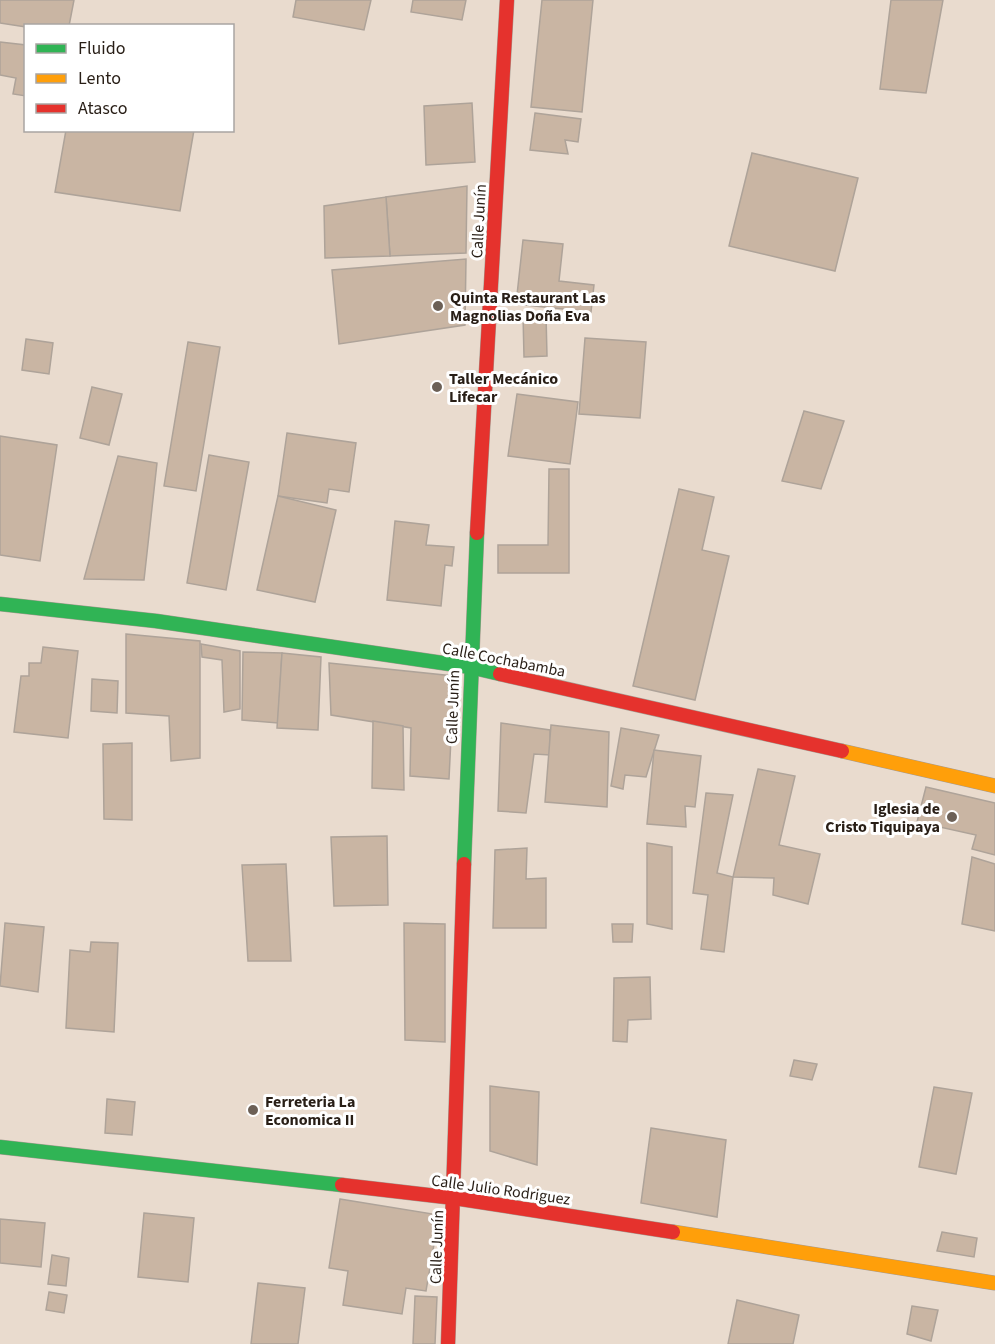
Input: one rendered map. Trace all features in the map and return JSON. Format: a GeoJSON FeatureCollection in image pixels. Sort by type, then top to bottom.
{"type":"FeatureCollection","features":[{"type":"Feature","properties":{"kind":"main road","name":"Calle Junín"},"geometry":{"type":"LineString","coordinates":[[448,1344],[470,667],[507,0]]}},
{"type":"Feature","properties":{"kind":"main road","name":"Calle Cochabamba"},"geometry":{"type":"LineString","coordinates":[[0,604],[156,621],[470,667],[995,786]]}},
{"type":"Feature","properties":{"kind":"main road","name":"Calle Julio Rodriguez"},"geometry":{"type":"LineString","coordinates":[[0,1147],[454,1198],[995,1283]]}},
{"type":"Feature","properties":{"kind":"building"},"geometry":{"type":"Polygon","coordinates":[[[0,0],[74,0],[69,24],[24,24],[24,27],[0,23],[0,0]]]}},
{"type":"Feature","properties":{"kind":"building"},"geometry":{"type":"Polygon","coordinates":[[[296,0],[371,0],[364,30],[293,17],[296,0]]]}},
{"type":"Feature","properties":{"kind":"building"},"geometry":{"type":"Polygon","coordinates":[[[413,0],[466,0],[462,20],[411,12],[413,0]]]}},
{"type":"Feature","properties":{"kind":"building"},"geometry":{"type":"Polygon","coordinates":[[[542,0],[593,0],[582,112],[531,107],[542,0]]]}},
{"type":"Feature","properties":{"kind":"building"},"geometry":{"type":"Polygon","coordinates":[[[891,0],[943,0],[926,93],[880,89],[891,0]]]}},
{"type":"Feature","properties":{"kind":"building"},"geometry":{"type":"Polygon","coordinates":[[[0,42],[24,45],[24,96],[13,94],[16,78],[0,75],[0,42]]]}},
{"type":"Feature","properties":{"kind":"building"},"geometry":{"type":"Polygon","coordinates":[[[472,103],[475,162],[426,165],[424,106],[472,103]]]}},
{"type":"Feature","properties":{"kind":"building"},"geometry":{"type":"Polygon","coordinates":[[[535,113],[581,119],[578,142],[565,140],[568,154],[530,150],[535,113]]]}},
{"type":"Feature","properties":{"kind":"building"},"geometry":{"type":"Polygon","coordinates":[[[66,132],[194,132],[180,211],[55,192],[66,132]]]}},
{"type":"Feature","properties":{"kind":"building"},"geometry":{"type":"Polygon","coordinates":[[[752,153],[858,178],[835,271],[729,246],[752,153]]]}},
{"type":"Feature","properties":{"kind":"building"},"geometry":{"type":"Polygon","coordinates":[[[467,186],[466,253],[390,256],[386,197],[467,186]]]}},
{"type":"Feature","properties":{"kind":"building"},"geometry":{"type":"Polygon","coordinates":[[[386,197],[390,256],[325,258],[324,206],[386,197]]]}},
{"type":"Feature","properties":{"kind":"building"},"geometry":{"type":"Polygon","coordinates":[[[523,240],[563,244],[559,281],[594,285],[591,312],[516,304],[523,240]]]}},
{"type":"Feature","properties":{"kind":"building"},"geometry":{"type":"Polygon","coordinates":[[[466,259],[465,325],[339,344],[332,270],[466,259]]]}},
{"type":"Feature","properties":{"kind":"building"},"geometry":{"type":"Polygon","coordinates":[[[523,315],[546,315],[547,356],[524,357],[523,315]]]}},
{"type":"Feature","properties":{"kind":"building"},"geometry":{"type":"Polygon","coordinates":[[[585,338],[646,342],[640,418],[579,414],[585,338]]]}},
{"type":"Feature","properties":{"kind":"building"},"geometry":{"type":"Polygon","coordinates":[[[26,339],[53,343],[49,374],[22,370],[26,339]]]}},
{"type":"Feature","properties":{"kind":"building"},"geometry":{"type":"Polygon","coordinates":[[[188,342],[220,347],[196,491],[164,486],[188,342]]]}},
{"type":"Feature","properties":{"kind":"building"},"geometry":{"type":"Polygon","coordinates":[[[92,387],[122,394],[109,445],[80,438],[92,387]]]}},
{"type":"Feature","properties":{"kind":"building"},"geometry":{"type":"Polygon","coordinates":[[[517,394],[578,402],[570,464],[508,456],[517,394]]]}},
{"type":"Feature","properties":{"kind":"building"},"geometry":{"type":"Polygon","coordinates":[[[804,411],[844,421],[821,489],[782,481],[804,411]]]}},
{"type":"Feature","properties":{"kind":"building"},"geometry":{"type":"Polygon","coordinates":[[[287,433],[356,443],[349,492],[329,489],[327,503],[278,496],[287,433]]]}},
{"type":"Feature","properties":{"kind":"building"},"geometry":{"type":"Polygon","coordinates":[[[0,436],[57,445],[40,561],[0,555],[0,436]]]}},
{"type":"Feature","properties":{"kind":"building"},"geometry":{"type":"Polygon","coordinates":[[[209,455],[249,462],[226,590],[187,583],[209,455]]]}},
{"type":"Feature","properties":{"kind":"building"},"geometry":{"type":"Polygon","coordinates":[[[118,456],[157,463],[144,580],[84,579],[118,456]]]}},
{"type":"Feature","properties":{"kind":"building"},"geometry":{"type":"Polygon","coordinates":[[[549,469],[569,469],[569,573],[498,573],[498,545],[548,545],[549,469]]]}},
{"type":"Feature","properties":{"kind":"building"},"geometry":{"type":"Polygon","coordinates":[[[679,489],[714,497],[702,550],[729,556],[695,700],[633,686],[679,489]]]}},
{"type":"Feature","properties":{"kind":"building"},"geometry":{"type":"Polygon","coordinates":[[[278,496],[336,510],[315,602],[257,590],[278,496]]]}},
{"type":"Feature","properties":{"kind":"building"},"geometry":{"type":"Polygon","coordinates":[[[395,521],[429,525],[426,545],[454,547],[452,566],[445,565],[441,606],[387,600],[395,521]]]}},
{"type":"Feature","properties":{"kind":"building"},"geometry":{"type":"Polygon","coordinates":[[[126,634],[200,641],[200,758],[171,761],[169,716],[126,713],[126,634]]]}},
{"type":"Feature","properties":{"kind":"building"},"geometry":{"type":"Polygon","coordinates":[[[201,644],[240,651],[240,709],[224,712],[222,660],[202,657],[201,644]]]}},
{"type":"Feature","properties":{"kind":"building"},"geometry":{"type":"Polygon","coordinates":[[[43,647],[78,651],[68,738],[14,732],[21,676],[29,676],[29,663],[41,663],[43,647]]]}},
{"type":"Feature","properties":{"kind":"building"},"geometry":{"type":"Polygon","coordinates":[[[243,652],[282,653],[278,723],[242,720],[243,652]]]}},
{"type":"Feature","properties":{"kind":"building"},"geometry":{"type":"Polygon","coordinates":[[[282,653],[321,657],[318,730],[277,728],[282,653]]]}},
{"type":"Feature","properties":{"kind":"building"},"geometry":{"type":"Polygon","coordinates":[[[329,663],[454,676],[449,779],[410,776],[411,728],[331,715],[329,663]]]}},
{"type":"Feature","properties":{"kind":"building"},"geometry":{"type":"Polygon","coordinates":[[[92,679],[118,681],[117,713],[91,711],[92,679]]]}},
{"type":"Feature","properties":{"kind":"building"},"geometry":{"type":"Polygon","coordinates":[[[373,721],[403,726],[404,790],[372,788],[373,721]]]}},
{"type":"Feature","properties":{"kind":"building"},"geometry":{"type":"Polygon","coordinates":[[[501,723],[550,730],[550,755],[534,754],[526,813],[498,811],[501,723]]]}},
{"type":"Feature","properties":{"kind":"building"},"geometry":{"type":"Polygon","coordinates":[[[551,725],[609,732],[607,807],[545,802],[551,725]]]}},
{"type":"Feature","properties":{"kind":"building"},"geometry":{"type":"Polygon","coordinates":[[[621,728],[659,735],[646,777],[625,775],[623,789],[611,786],[621,728]]]}},
{"type":"Feature","properties":{"kind":"building"},"geometry":{"type":"Polygon","coordinates":[[[132,743],[132,820],[104,819],[103,744],[132,743]]]}},
{"type":"Feature","properties":{"kind":"building"},"geometry":{"type":"Polygon","coordinates":[[[654,750],[701,756],[695,807],[685,806],[686,827],[647,824],[654,750]]]}},
{"type":"Feature","properties":{"kind":"building"},"geometry":{"type":"Polygon","coordinates":[[[758,769],[795,776],[779,845],[820,854],[808,904],[773,895],[774,878],[733,877],[758,769]]]}},
{"type":"Feature","properties":{"kind":"building"},"geometry":{"type":"Polygon","coordinates":[[[926,787],[995,803],[995,855],[972,849],[976,835],[917,822],[926,787]]]}},
{"type":"Feature","properties":{"kind":"building"},"geometry":{"type":"Polygon","coordinates":[[[706,793],[733,795],[717,873],[733,877],[724,952],[701,949],[708,895],[693,893],[706,793]]]}},
{"type":"Feature","properties":{"kind":"building"},"geometry":{"type":"Polygon","coordinates":[[[387,836],[388,905],[334,906],[331,837],[387,836]]]}},
{"type":"Feature","properties":{"kind":"building"},"geometry":{"type":"Polygon","coordinates":[[[647,843],[672,847],[672,929],[647,924],[647,843]]]}},
{"type":"Feature","properties":{"kind":"building"},"geometry":{"type":"Polygon","coordinates":[[[527,848],[526,879],[546,878],[546,928],[493,928],[495,850],[527,848]]]}},
{"type":"Feature","properties":{"kind":"building"},"geometry":{"type":"Polygon","coordinates":[[[972,857],[995,864],[995,931],[962,924],[972,857]]]}},
{"type":"Feature","properties":{"kind":"building"},"geometry":{"type":"Polygon","coordinates":[[[286,864],[291,961],[248,961],[242,865],[286,864]]]}},
{"type":"Feature","properties":{"kind":"building"},"geometry":{"type":"Polygon","coordinates":[[[5,923],[44,927],[38,992],[0,986],[5,923]]]}},
{"type":"Feature","properties":{"kind":"building"},"geometry":{"type":"Polygon","coordinates":[[[404,923],[445,924],[445,1042],[405,1040],[404,923]]]}},
{"type":"Feature","properties":{"kind":"building"},"geometry":{"type":"Polygon","coordinates":[[[612,924],[633,924],[632,942],[613,942],[612,924]]]}},
{"type":"Feature","properties":{"kind":"building"},"geometry":{"type":"Polygon","coordinates":[[[91,942],[118,943],[114,1032],[66,1028],[70,950],[90,952],[91,942]]]}},
{"type":"Feature","properties":{"kind":"building"},"geometry":{"type":"Polygon","coordinates":[[[650,977],[651,1019],[628,1020],[627,1042],[613,1041],[614,978],[650,977]]]}},
{"type":"Feature","properties":{"kind":"building"},"geometry":{"type":"Polygon","coordinates":[[[794,1060],[817,1064],[812,1080],[790,1076],[794,1060]]]}},
{"type":"Feature","properties":{"kind":"building"},"geometry":{"type":"Polygon","coordinates":[[[490,1086],[539,1092],[537,1165],[490,1151],[490,1086]]]}},
{"type":"Feature","properties":{"kind":"building"},"geometry":{"type":"Polygon","coordinates":[[[934,1087],[972,1093],[956,1174],[919,1167],[934,1087]]]}},
{"type":"Feature","properties":{"kind":"building"},"geometry":{"type":"Polygon","coordinates":[[[107,1099],[135,1102],[132,1135],[105,1133],[107,1099]]]}},
{"type":"Feature","properties":{"kind":"building"},"geometry":{"type":"Polygon","coordinates":[[[651,1128],[726,1140],[717,1217],[641,1203],[651,1128]]]}},
{"type":"Feature","properties":{"kind":"building"},"geometry":{"type":"Polygon","coordinates":[[[340,1199],[439,1215],[426,1291],[406,1288],[402,1314],[343,1305],[348,1271],[329,1268],[340,1199]]]}},
{"type":"Feature","properties":{"kind":"building"},"geometry":{"type":"Polygon","coordinates":[[[144,1213],[194,1218],[188,1282],[138,1277],[144,1213]]]}},
{"type":"Feature","properties":{"kind":"building"},"geometry":{"type":"Polygon","coordinates":[[[0,1219],[45,1223],[41,1267],[0,1263],[0,1219]]]}},
{"type":"Feature","properties":{"kind":"building"},"geometry":{"type":"Polygon","coordinates":[[[942,1232],[977,1238],[974,1257],[937,1251],[942,1232]]]}},
{"type":"Feature","properties":{"kind":"building"},"geometry":{"type":"Polygon","coordinates":[[[52,1255],[69,1258],[66,1286],[48,1284],[52,1255]]]}},
{"type":"Feature","properties":{"kind":"building"},"geometry":{"type":"Polygon","coordinates":[[[258,1283],[305,1288],[298,1344],[251,1344],[258,1283]]]}},
{"type":"Feature","properties":{"kind":"building"},"geometry":{"type":"Polygon","coordinates":[[[49,1292],[67,1295],[64,1313],[46,1310],[49,1292]]]}},
{"type":"Feature","properties":{"kind":"building"},"geometry":{"type":"Polygon","coordinates":[[[415,1296],[437,1297],[435,1344],[413,1344],[415,1296]]]}},
{"type":"Feature","properties":{"kind":"building"},"geometry":{"type":"Polygon","coordinates":[[[737,1300],[799,1315],[793,1344],[728,1344],[737,1300]]]}},
{"type":"Feature","properties":{"kind":"building"},"geometry":{"type":"Polygon","coordinates":[[[912,1306],[938,1310],[931,1341],[907,1334],[912,1306]]]}},
{"type":"Feature","properties":{"kind":"traffic: fast"},"geometry":{"type":"LineString","coordinates":[[464,864],[477,533]]}},
{"type":"Feature","properties":{"kind":"traffic: fast"},"geometry":{"type":"LineString","coordinates":[[0,604],[156,621],[470,667],[500,674]]}},
{"type":"Feature","properties":{"kind":"traffic: fast"},"geometry":{"type":"LineString","coordinates":[[0,1147],[342,1185]]}},
{"type":"Feature","properties":{"kind":"traffic: slow"},"geometry":{"type":"LineString","coordinates":[[842,751],[995,786]]}},
{"type":"Feature","properties":{"kind":"traffic: slow"},"geometry":{"type":"LineString","coordinates":[[673,1232],[995,1283]]}},
{"type":"Feature","properties":{"kind":"traffic: jam"},"geometry":{"type":"LineString","coordinates":[[477,533],[507,0]]}},
{"type":"Feature","properties":{"kind":"traffic: jam"},"geometry":{"type":"LineString","coordinates":[[500,674],[842,751]]}},
{"type":"Feature","properties":{"kind":"traffic: jam"},"geometry":{"type":"LineString","coordinates":[[448,1344],[464,864]]}},
{"type":"Feature","properties":{"kind":"traffic: jam"},"geometry":{"type":"LineString","coordinates":[[342,1185],[454,1198],[673,1232]]}},
{"type":"Feature","properties":{"kind":"place","name":"Quinta Restaurant Las Magnolias Doña Eva"},"geometry":{"type":"Point","coordinates":[438,306]}},
{"type":"Feature","properties":{"kind":"place","name":"Taller Mecánico Lifecar"},"geometry":{"type":"Point","coordinates":[437,387]}},
{"type":"Feature","properties":{"kind":"place","name":"Iglesia de Cristo Tiquipaya"},"geometry":{"type":"Point","coordinates":[952,817]}},
{"type":"Feature","properties":{"kind":"place","name":"Ferreteria La Economica II"},"geometry":{"type":"Point","coordinates":[253,1110]}}]}
